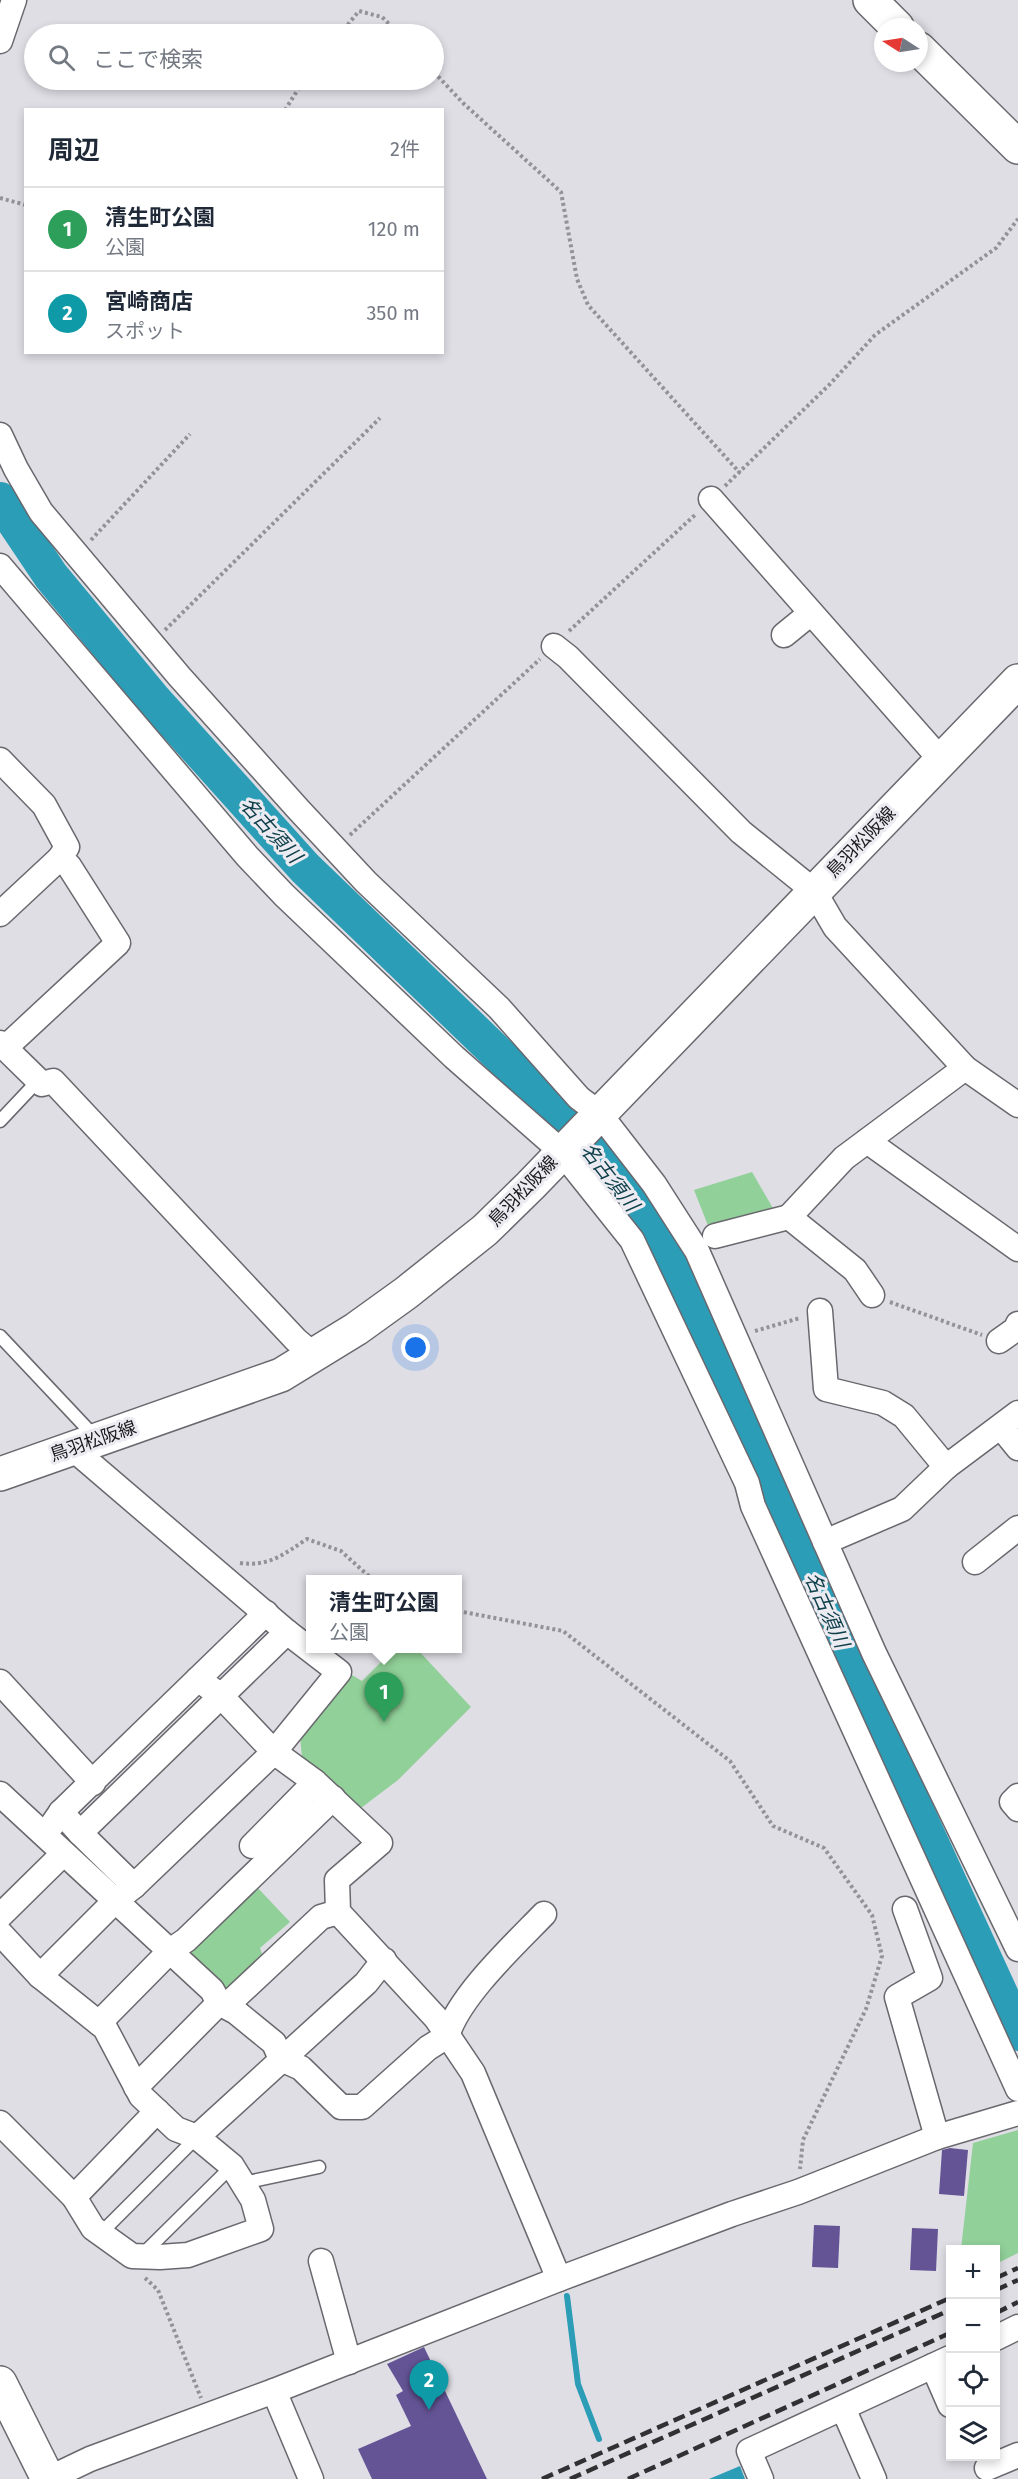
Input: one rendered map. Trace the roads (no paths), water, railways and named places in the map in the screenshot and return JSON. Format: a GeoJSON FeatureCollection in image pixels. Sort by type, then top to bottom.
{"type":"FeatureCollection","features":[{"type":"Feature","properties":{"kind":"main road"},"geometry":{"type":"LineString","coordinates":[[870,0],[888,18]]}},
{"type":"Feature","properties":{"kind":"main road"},"geometry":{"type":"LineString","coordinates":[[928,58],[1018,147]]}},
{"type":"Feature","properties":{"kind":"main road","name":"鳥羽松阪線"},"geometry":{"type":"LineString","coordinates":[[0,1474],[281,1375],[356,1329],[406,1293],[485,1230],[1018,681]]}},
{"type":"Feature","properties":{"kind":"main road"},"geometry":{"type":"LineString","coordinates":[[0,2383],[48,2479]]}},
{"type":"Feature","properties":{"kind":"street"},"geometry":{"type":"LineString","coordinates":[[0,40],[14,0]]}},
{"type":"Feature","properties":{"kind":"street"},"geometry":{"type":"LineString","coordinates":[[0,435],[8,473],[179,676],[366,882],[499,1008],[579,1098],[599,1113],[654,1184],[697,1251],[874,1653],[1018,1949]]}},
{"type":"Feature","properties":{"kind":"street"},"geometry":{"type":"LineString","coordinates":[[711,499],[941,760]]}},
{"type":"Feature","properties":{"kind":"street"},"geometry":{"type":"LineString","coordinates":[[0,566],[240,848],[284,895],[454,1057],[561,1151],[632,1240],[747,1483],[753,1506],[1018,2089]]}},
{"type":"Feature","properties":{"kind":"street"},"geometry":{"type":"LineString","coordinates":[[784,635],[811,613]]}},
{"type":"Feature","properties":{"kind":"street"},"geometry":{"type":"LineString","coordinates":[[554,646],[568,657],[741,832],[814,891],[835,927],[965,1068],[1018,1105]]}},
{"type":"Feature","properties":{"kind":"street"},"geometry":{"type":"LineString","coordinates":[[0,760],[44,805],[67,848],[60,858],[5,899]]}},
{"type":"Feature","properties":{"kind":"street"},"geometry":{"type":"LineString","coordinates":[[60,858],[69,866],[118,943],[2,1048],[42,1084],[53,1080],[296,1340],[314,1355]]}},
{"type":"Feature","properties":{"kind":"street"},"geometry":{"type":"LineString","coordinates":[[715,1236],[789,1217],[844,1158],[965,1068]]}},
{"type":"Feature","properties":{"kind":"street"},"geometry":{"type":"LineString","coordinates":[[867,1141],[1018,1249]]}},
{"type":"Feature","properties":{"kind":"street"},"geometry":{"type":"LineString","coordinates":[[789,1217],[855,1270],[872,1295]]}},
{"type":"Feature","properties":{"kind":"street"},"geometry":{"type":"LineString","coordinates":[[820,1311],[826,1389],[883,1403],[904,1416],[946,1467]]}},
{"type":"Feature","properties":{"kind":"street"},"geometry":{"type":"LineString","coordinates":[[999,1341],[1016,1329],[1018,1324]]}},
{"type":"Feature","properties":{"kind":"street"},"geometry":{"type":"LineString","coordinates":[[825,1542],[902,1509],[946,1467],[1010,1420],[1018,1448]]}},
{"type":"Feature","properties":{"kind":"street"},"geometry":{"type":"LineString","coordinates":[[84,1444],[221,1575],[306,1647]]}},
{"type":"Feature","properties":{"kind":"street"},"geometry":{"type":"LineString","coordinates":[[975,1562],[1018,1528]]}},
{"type":"Feature","properties":{"kind":"street"},"geometry":{"type":"LineString","coordinates":[[45,1837],[61,1812],[266,1613]]}},
{"type":"Feature","properties":{"kind":"street"},"geometry":{"type":"LineString","coordinates":[[81,1833],[287,1632]]}},
{"type":"Feature","properties":{"kind":"street"},"geometry":{"type":"LineString","coordinates":[[40,1976],[115,1901],[134,1886],[274,1752],[339,1672],[314,1653]]}},
{"type":"Feature","properties":{"kind":"street"},"geometry":{"type":"LineString","coordinates":[[198,1679],[221,1696],[274,1752],[324,1790],[381,1843],[337,1880],[338,1912],[436,2018],[473,2073],[559,2278]]}},
{"type":"Feature","properties":{"kind":"street"},"geometry":{"type":"LineString","coordinates":[[0,1682],[93,1783]]}},
{"type":"Feature","properties":{"kind":"street"},"geometry":{"type":"LineString","coordinates":[[252,1846],[324,1790]]}},
{"type":"Feature","properties":{"kind":"street"},"geometry":{"type":"LineString","coordinates":[[99,2023],[170,1951],[186,1940],[324,1790]]}},
{"type":"Feature","properties":{"kind":"street"},"geometry":{"type":"LineString","coordinates":[[1018,1796],[1012,1802],[1018,1809]]}},
{"type":"Feature","properties":{"kind":"street"},"geometry":{"type":"LineString","coordinates":[[1,1798],[170,1951],[212,1990],[223,2004],[274,2043],[281,2059],[301,2068],[341,2107],[362,2107],[428,2048],[447,2036],[452,2020],[500,1958],[544,1914]]}},
{"type":"Feature","properties":{"kind":"street"},"geometry":{"type":"LineString","coordinates":[[61,1812],[134,1886]]}},
{"type":"Feature","properties":{"kind":"street"},"geometry":{"type":"LineString","coordinates":[[0,1916],[63,1854]]}},
{"type":"Feature","properties":{"kind":"street"},"geometry":{"type":"LineString","coordinates":[[905,1909],[930,1978],[897,1997],[937,2136]]}},
{"type":"Feature","properties":{"kind":"street"},"geometry":{"type":"LineString","coordinates":[[136,2087],[223,2004],[321,1917],[338,1912]]}},
{"type":"Feature","properties":{"kind":"street"},"geometry":{"type":"LineString","coordinates":[[0,1933],[40,1976],[105,2028],[141,2096],[176,2129],[197,2137],[238,2175],[253,2200],[261,2229],[188,2255],[136,2256],[93,2228],[74,2197],[0,2122]]}},
{"type":"Feature","properties":{"kind":"street"},"geometry":{"type":"LineString","coordinates":[[197,2137],[366,1983],[384,1960]]}},
{"type":"Feature","properties":{"kind":"street"},"geometry":{"type":"LineString","coordinates":[[74,2197],[157,2111]]}},
{"type":"Feature","properties":{"kind":"street"},"geometry":{"type":"LineString","coordinates":[[48,2479],[90,2459],[273,2391],[559,2278],[798,2192],[937,2136],[1018,2113]]}},
{"type":"Feature","properties":{"kind":"street"},"geometry":{"type":"LineString","coordinates":[[321,2261],[348,2362]]}},
{"type":"Feature","properties":{"kind":"street"},"geometry":{"type":"LineString","coordinates":[[1000,2336],[1018,2327]]}},
{"type":"Feature","properties":{"kind":"street"},"geometry":{"type":"LineString","coordinates":[[761,2479],[749,2451],[942,2362],[946,2381]]}},
{"type":"Feature","properties":{"kind":"street"},"geometry":{"type":"LineString","coordinates":[[273,2391],[311,2479]]}},
{"type":"Feature","properties":{"kind":"street"},"geometry":{"type":"LineString","coordinates":[[843,2408],[874,2479]]}},
{"type":"Feature","properties":{"kind":"street"},"geometry":{"type":"LineString","coordinates":[[981,2468],[1018,2455]]}},
{"type":"Feature","properties":{"kind":"lane"},"geometry":{"type":"LineString","coordinates":[[0,1121],[32,1087],[42,1084]]}},
{"type":"Feature","properties":{"kind":"lane"},"geometry":{"type":"LineString","coordinates":[[0,1336],[84,1444]]}},
{"type":"Feature","properties":{"kind":"lane"},"geometry":{"type":"LineString","coordinates":[[101,2233],[197,2137]]}},
{"type":"Feature","properties":{"kind":"lane"},"geometry":{"type":"LineString","coordinates":[[136,2256],[238,2175],[319,2167]]}},
{"type":"Feature","properties":{"kind":"water"},"geometry":{"type":"Polygon","coordinates":[[[740,2466],[745,2479],[709,2479],[740,2466]]]}},
{"type":"Feature","properties":{"kind":"waterway","name":"名古須川"},"geometry":{"type":"LineString","coordinates":[[0,500],[51,576],[153,699],[305,868],[550,1104],[629,1197],[657,1240],[684,1293],[864,1697],[1018,2033]]}},
{"type":"Feature","properties":{"kind":"waterway"},"geometry":{"type":"LineString","coordinates":[[567,2296],[578,2384],[599,2439]]}},
{"type":"Feature","properties":{"kind":"railway"},"geometry":{"type":"LineString","coordinates":[[1000,2276],[1018,2268]]}},
{"type":"Feature","properties":{"kind":"railway"},"geometry":{"type":"LineString","coordinates":[[1000,2288],[1018,2280]]}},
{"type":"Feature","properties":{"kind":"railway"},"geometry":{"type":"LineString","coordinates":[[542,2479],[948,2299]]}},
{"type":"Feature","properties":{"kind":"railway"},"geometry":{"type":"LineString","coordinates":[[1000,2311],[1018,2302]]}},
{"type":"Feature","properties":{"kind":"railway"},"geometry":{"type":"LineString","coordinates":[[570,2479],[946,2312]]}},
{"type":"Feature","properties":{"kind":"railway"},"geometry":{"type":"LineString","coordinates":[[628,2479],[946,2335]]}},
{"type":"Feature","properties":{"kind":"place","name":"清生町公園"},"geometry":{"type":"Point","coordinates":[384,1722]}},
{"type":"Feature","properties":{"kind":"place","name":"宮崎商店"},"geometry":{"type":"Point","coordinates":[429,2410]}}]}
